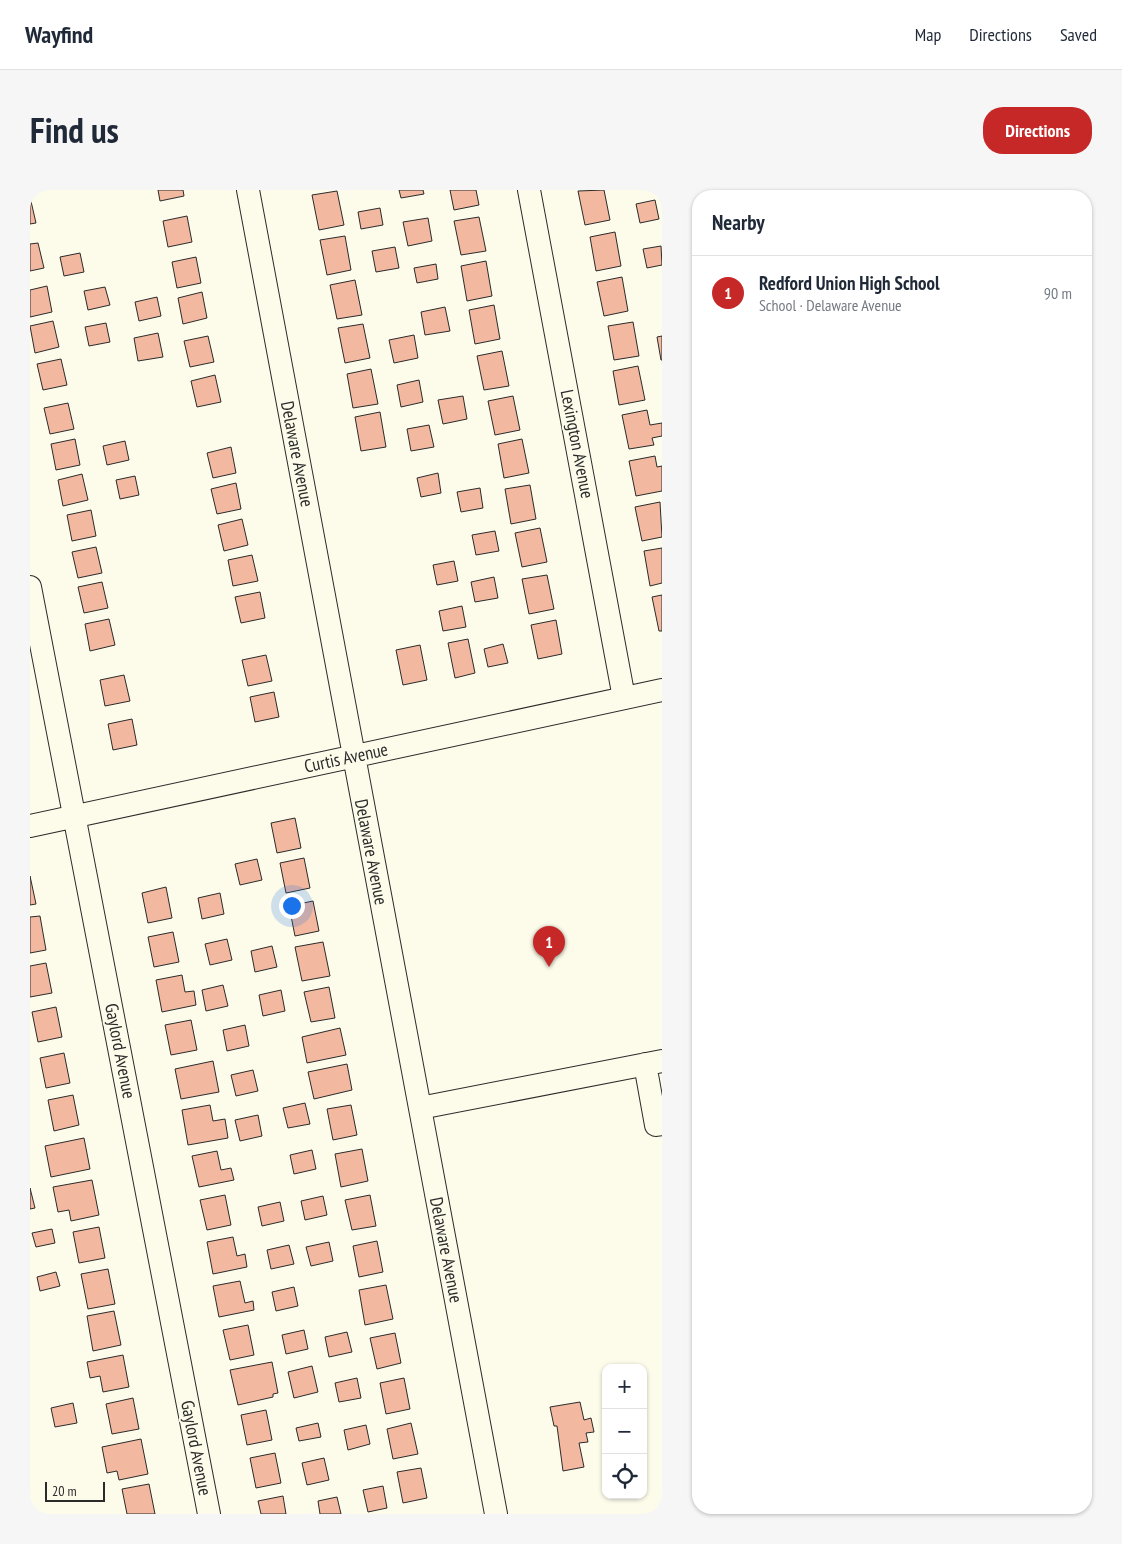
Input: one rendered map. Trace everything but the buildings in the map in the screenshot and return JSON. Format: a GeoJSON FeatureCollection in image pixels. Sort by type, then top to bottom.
{"type":"FeatureCollection","features":[{"type":"Feature","properties":{"kind":"street","name":"Delaware Avenue"},"geometry":{"type":"LineString","coordinates":[[248,190],[496,1514]]}},
{"type":"Feature","properties":{"kind":"street","name":"Lexington Avenue"},"geometry":{"type":"LineString","coordinates":[[529,190],[624,698]]}},
{"type":"Feature","properties":{"kind":"street","name":"Gaylord Avenue"},"geometry":{"type":"LineString","coordinates":[[30,587],[209,1514]]}},
{"type":"Feature","properties":{"kind":"street","name":"Curtis Avenue"},"geometry":{"type":"LineString","coordinates":[[30,826],[662,690]]}},
{"type":"Feature","properties":{"kind":"street"},"geometry":{"type":"LineString","coordinates":[[420,1108],[654,1063],[656,1125],[662,1124]]}},
{"type":"Feature","properties":{"kind":"place","name":"Redford Union High School"},"geometry":{"type":"Point","coordinates":[549,967]}}]}
